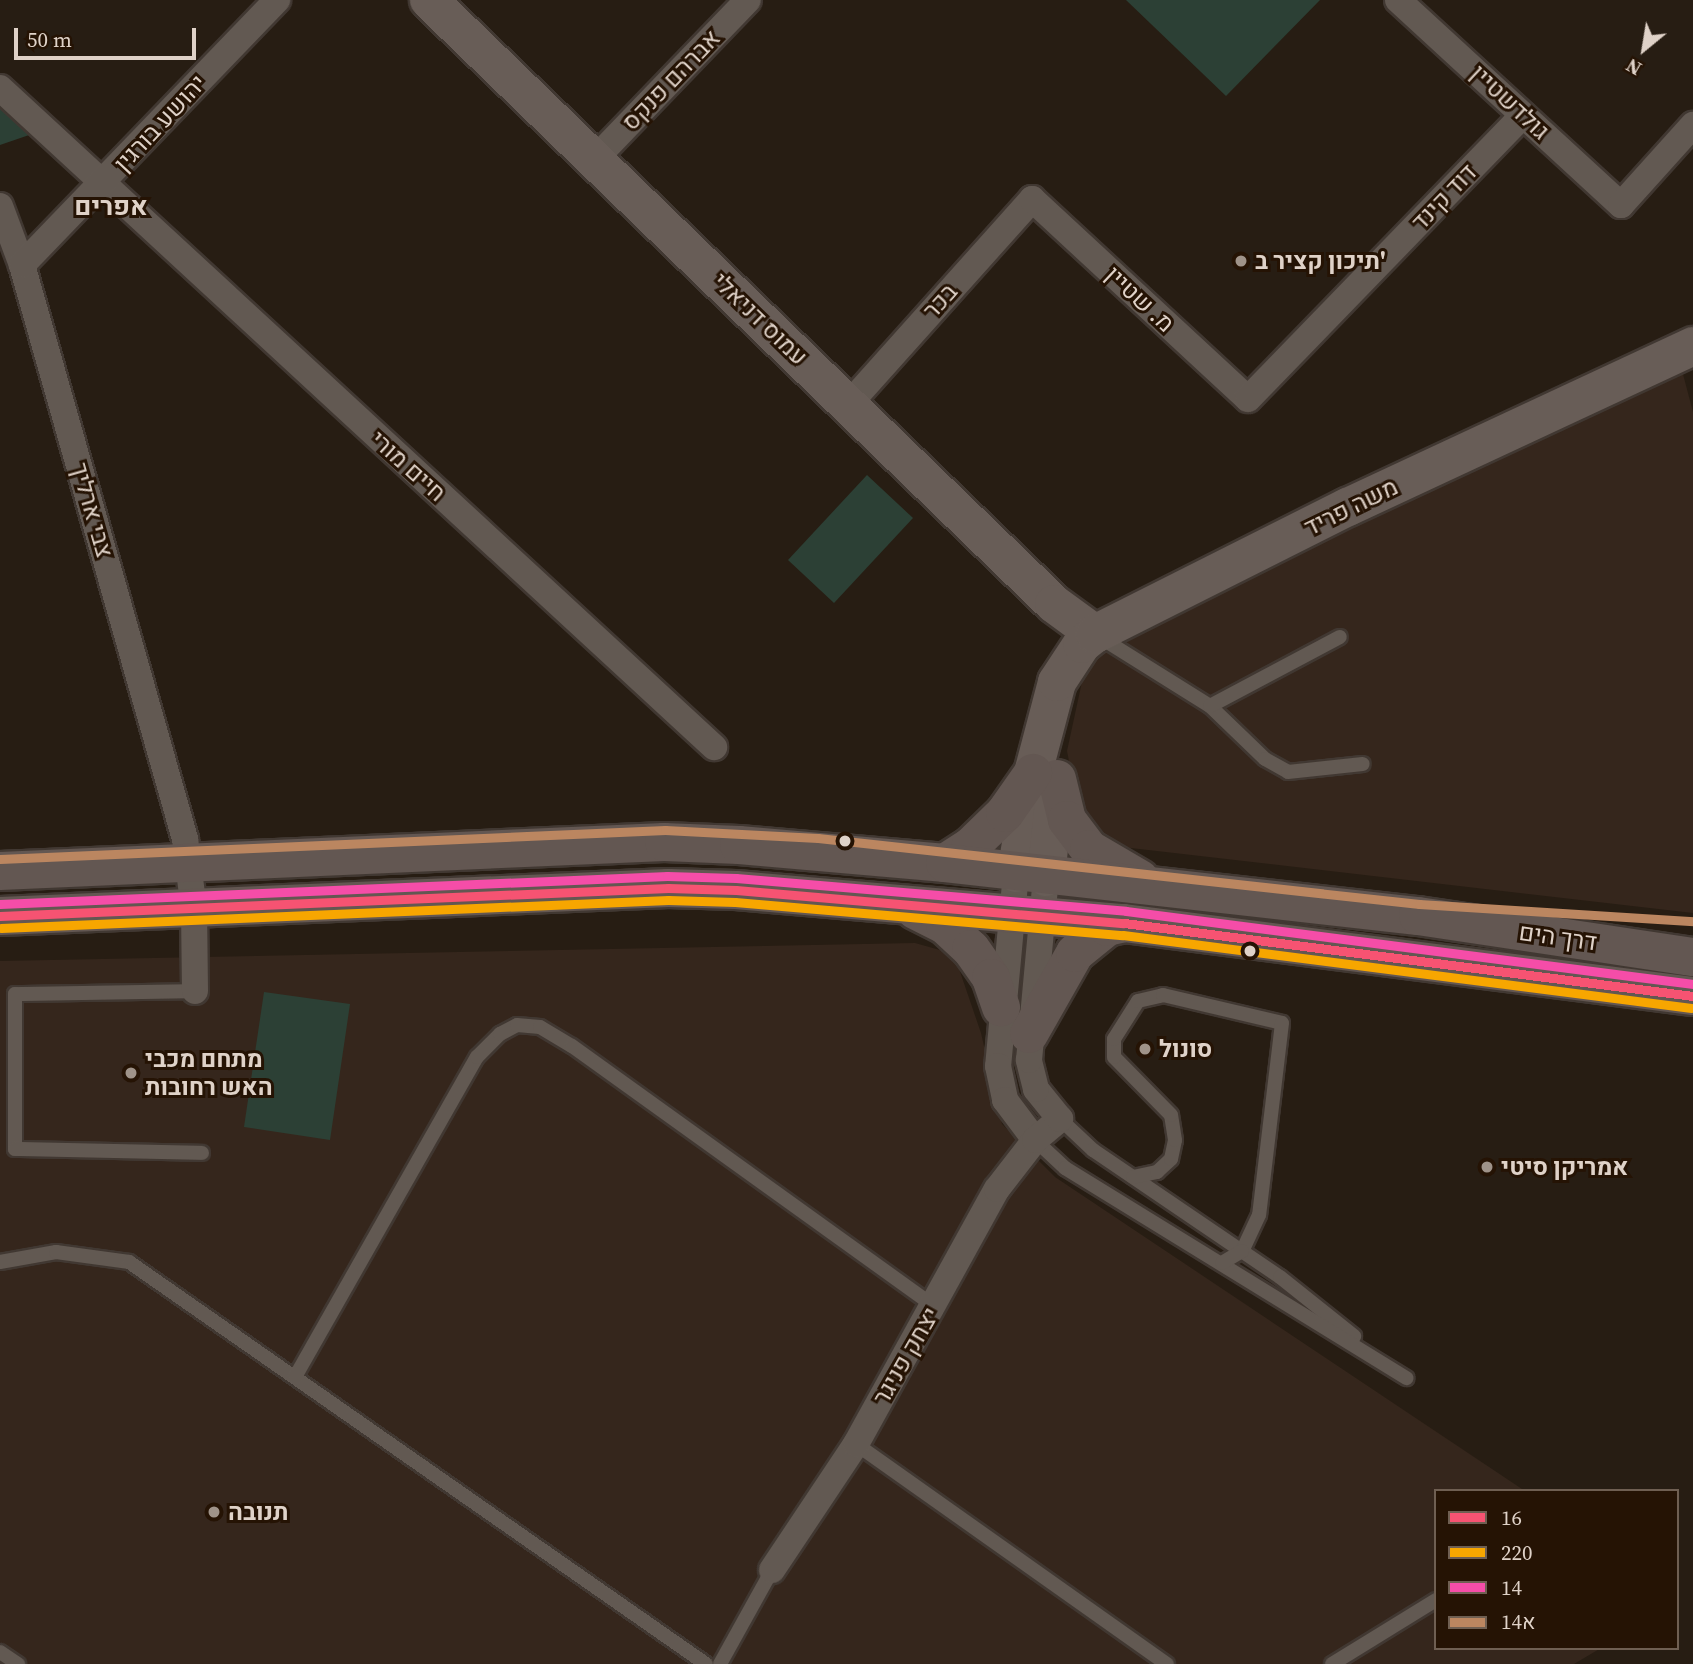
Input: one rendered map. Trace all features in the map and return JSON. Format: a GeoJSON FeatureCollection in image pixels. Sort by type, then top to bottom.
{"type":"FeatureCollection","features":[{"type":"Feature","properties":{"kind":"main road"},"geometry":{"type":"LineString","coordinates":[[945,863],[970,847],[1045,776],[1068,820],[1089,849],[1108,864],[1161,888]]}},
{"type":"Feature","properties":{"kind":"main road","name":"דרך הים"},"geometry":{"type":"LineString","coordinates":[[0,871],[664,842],[945,863],[1031,875],[1418,916],[1693,957]]}},
{"type":"Feature","properties":{"kind":"main road","name":"דרך הים"},"geometry":{"type":"LineString","coordinates":[[0,916],[194,910],[668,888],[1124,923],[1693,996]]}},
{"type":"Feature","properties":{"kind":"main road"},"geometry":{"type":"LineString","coordinates":[[900,904],[929,915],[960,937],[984,965],[1000,1007]]}},
{"type":"Feature","properties":{"kind":"main road"},"geometry":{"type":"LineString","coordinates":[[1418,916],[1693,933]]}},
{"type":"Feature","properties":{"kind":"main road"},"geometry":{"type":"LineString","coordinates":[[1029,1034],[1075,953],[1107,927],[1124,923]]}},
{"type":"Feature","properties":{"kind":"street","name":"יהושע בורגין"},"geometry":{"type":"LineString","coordinates":[[101,185],[277,0]]}},
{"type":"Feature","properties":{"kind":"street","name":"עמוס דניאלי"},"geometry":{"type":"LineString","coordinates":[[429,0],[1054,604],[1095,634]]}},
{"type":"Feature","properties":{"kind":"street","name":"אברהם פנקס"},"geometry":{"type":"LineString","coordinates":[[593,161],[748,0]]}},
{"type":"Feature","properties":{"kind":"street","name":"גולדשטיין"},"geometry":{"type":"LineString","coordinates":[[1398,0],[1621,205],[1693,125]]}},
{"type":"Feature","properties":{"kind":"street","name":"חיים מורי"},"geometry":{"type":"LineString","coordinates":[[0,88],[101,185],[714,747]]}},
{"type":"Feature","properties":{"kind":"street","name":"דוד קינד"},"geometry":{"type":"LineString","coordinates":[[1248,399],[1523,115]]}},
{"type":"Feature","properties":{"kind":"street"},"geometry":{"type":"LineString","coordinates":[[22,265],[101,185]]}},
{"type":"Feature","properties":{"kind":"street","name":"מ. שטיין"},"geometry":{"type":"LineString","coordinates":[[1032,199],[1248,399]]}},
{"type":"Feature","properties":{"kind":"street","name":"בכר"},"geometry":{"type":"LineString","coordinates":[[849,404],[1032,199]]}},
{"type":"Feature","properties":{"kind":"street","name":"צבי ארליך"},"geometry":{"type":"LineString","coordinates":[[0,206],[22,265],[189,863],[194,910],[195,991]]}},
{"type":"Feature","properties":{"kind":"street","name":"משה פריד"},"geometry":{"type":"LineString","coordinates":[[1031,875],[1054,697],[1076,651],[1095,634],[1348,507],[1693,346]]}},
{"type":"Feature","properties":{"kind":"street"},"geometry":{"type":"LineString","coordinates":[[1054,604],[1062,656],[1054,697]]}},
{"type":"Feature","properties":{"kind":"street"},"geometry":{"type":"LineString","coordinates":[[1031,875],[1026,915],[1032,1077],[1060,1119]]}},
{"type":"Feature","properties":{"kind":"street"},"geometry":{"type":"LineString","coordinates":[[1026,915],[1000,1007],[1001,1087],[1035,1140]]}},
{"type":"Feature","properties":{"kind":"street","name":"יצחק פניגר"},"geometry":{"type":"LineString","coordinates":[[772,1570],[856,1444],[998,1189],[1035,1140],[1060,1119]]}},
{"type":"Feature","properties":{"kind":"lane"},"geometry":{"type":"LineString","coordinates":[[1095,634],[1210,706],[1265,760],[1288,772],[1363,764]]}},
{"type":"Feature","properties":{"kind":"lane"},"geometry":{"type":"LineString","coordinates":[[1210,706],[1340,637]]}},
{"type":"Feature","properties":{"kind":"lane"},"geometry":{"type":"LineString","coordinates":[[195,991],[15,994],[15,1149],[202,1153]]}},
{"type":"Feature","properties":{"kind":"lane"},"geometry":{"type":"LineString","coordinates":[[1133,1177],[1157,1172],[1171,1159],[1175,1140],[1171,1115],[1114,1057],[1114,1040],[1138,1002],[1163,995],[1282,1023],[1259,1214],[1242,1251],[1222,1263]]}},
{"type":"Feature","properties":{"kind":"lane"},"geometry":{"type":"LineString","coordinates":[[295,1377],[478,1057],[500,1034],[517,1025],[540,1027],[572,1046],[934,1306]]}},
{"type":"Feature","properties":{"kind":"lane"},"geometry":{"type":"LineString","coordinates":[[1035,1140],[1065,1168],[1408,1378],[1242,1251],[1093,1150],[1060,1119]]}},
{"type":"Feature","properties":{"kind":"lane"},"geometry":{"type":"LineString","coordinates":[[0,1262],[56,1252],[129,1262],[706,1664]]}},
{"type":"Feature","properties":{"kind":"lane"},"geometry":{"type":"LineString","coordinates":[[856,1444],[1167,1664]]}},
{"type":"Feature","properties":{"kind":"lane"},"geometry":{"type":"LineString","coordinates":[[720,1664],[772,1570]]}},
{"type":"Feature","properties":{"kind":"lane"},"geometry":{"type":"LineString","coordinates":[[1332,1664],[1434,1601]]}},
{"type":"Feature","properties":{"kind":"lane"},"geometry":{"type":"LineString","coordinates":[[0,1652],[18,1664]]}},
{"type":"Feature","properties":{"kind":"shaded area"},"geometry":{"type":"Polygon","coordinates":[[[1679,359],[1693,412],[1693,913],[1096,844],[1081,822],[1067,751],[1083,677],[1116,633],[1679,359]]]}},
{"type":"Feature","properties":{"kind":"shaded area"},"geometry":{"type":"Polygon","coordinates":[[[915,943],[954,954],[981,1033],[1002,1124],[1055,1177],[1522,1489],[1434,1489],[1434,1650],[1598,1650],[1574,1664],[0,1664],[0,961],[915,943]]]}},
{"type":"Feature","properties":{"kind":"green space"},"geometry":{"type":"Polygon","coordinates":[[[1126,0],[1320,0],[1226,96],[1126,0]]]}},
{"type":"Feature","properties":{"kind":"green space"},"geometry":{"type":"Polygon","coordinates":[[[0,100],[35,133],[0,145],[0,100]]]}},
{"type":"Feature","properties":{"kind":"green space"},"geometry":{"type":"Polygon","coordinates":[[[867,475],[913,518],[834,603],[788,560],[867,475]]]}},
{"type":"Feature","properties":{"kind":"green space"},"geometry":{"type":"Polygon","coordinates":[[[264,992],[350,1004],[330,1140],[244,1127],[264,992]]]}},
{"type":"Feature","properties":{"kind":"transit line","name":"14א"},"geometry":{"type":"LineString","coordinates":[[0,859],[665,830],[818,838],[1419,904],[1693,921]]}},
{"type":"Feature","properties":{"kind":"transit line","name":"14"},"geometry":{"type":"LineString","coordinates":[[0,904],[667,876],[736,878],[1126,911],[1693,984]]}},
{"type":"Feature","properties":{"kind":"transit line","name":"16"},"geometry":{"type":"LineString","coordinates":[[0,916],[668,888],[736,890],[1124,923],[1693,996]]}},
{"type":"Feature","properties":{"kind":"transit line","name":"220"},"geometry":{"type":"LineString","coordinates":[[1,928],[668,900],[735,902],[1123,935],[1691,1008]]}},
{"type":"Feature","properties":{"kind":"place","name":"תיכון קציר ב'"},"geometry":{"type":"Point","coordinates":[1241,261]}},
{"type":"Feature","properties":{"kind":"place","name":"סונול"},"geometry":{"type":"Point","coordinates":[1145,1049]}},
{"type":"Feature","properties":{"kind":"place","name":"מתחם מכבי האש רחובות"},"geometry":{"type":"Point","coordinates":[131,1073]}},
{"type":"Feature","properties":{"kind":"place","name":"אמריקן סיטי"},"geometry":{"type":"Point","coordinates":[1487,1167]}},
{"type":"Feature","properties":{"kind":"place","name":"תנובה"},"geometry":{"type":"Point","coordinates":[214,1512]}},
{"type":"Feature","properties":{"kind":"district","name":"אפרים"},"geometry":{"type":"Point","coordinates":[111,207]}}]}
